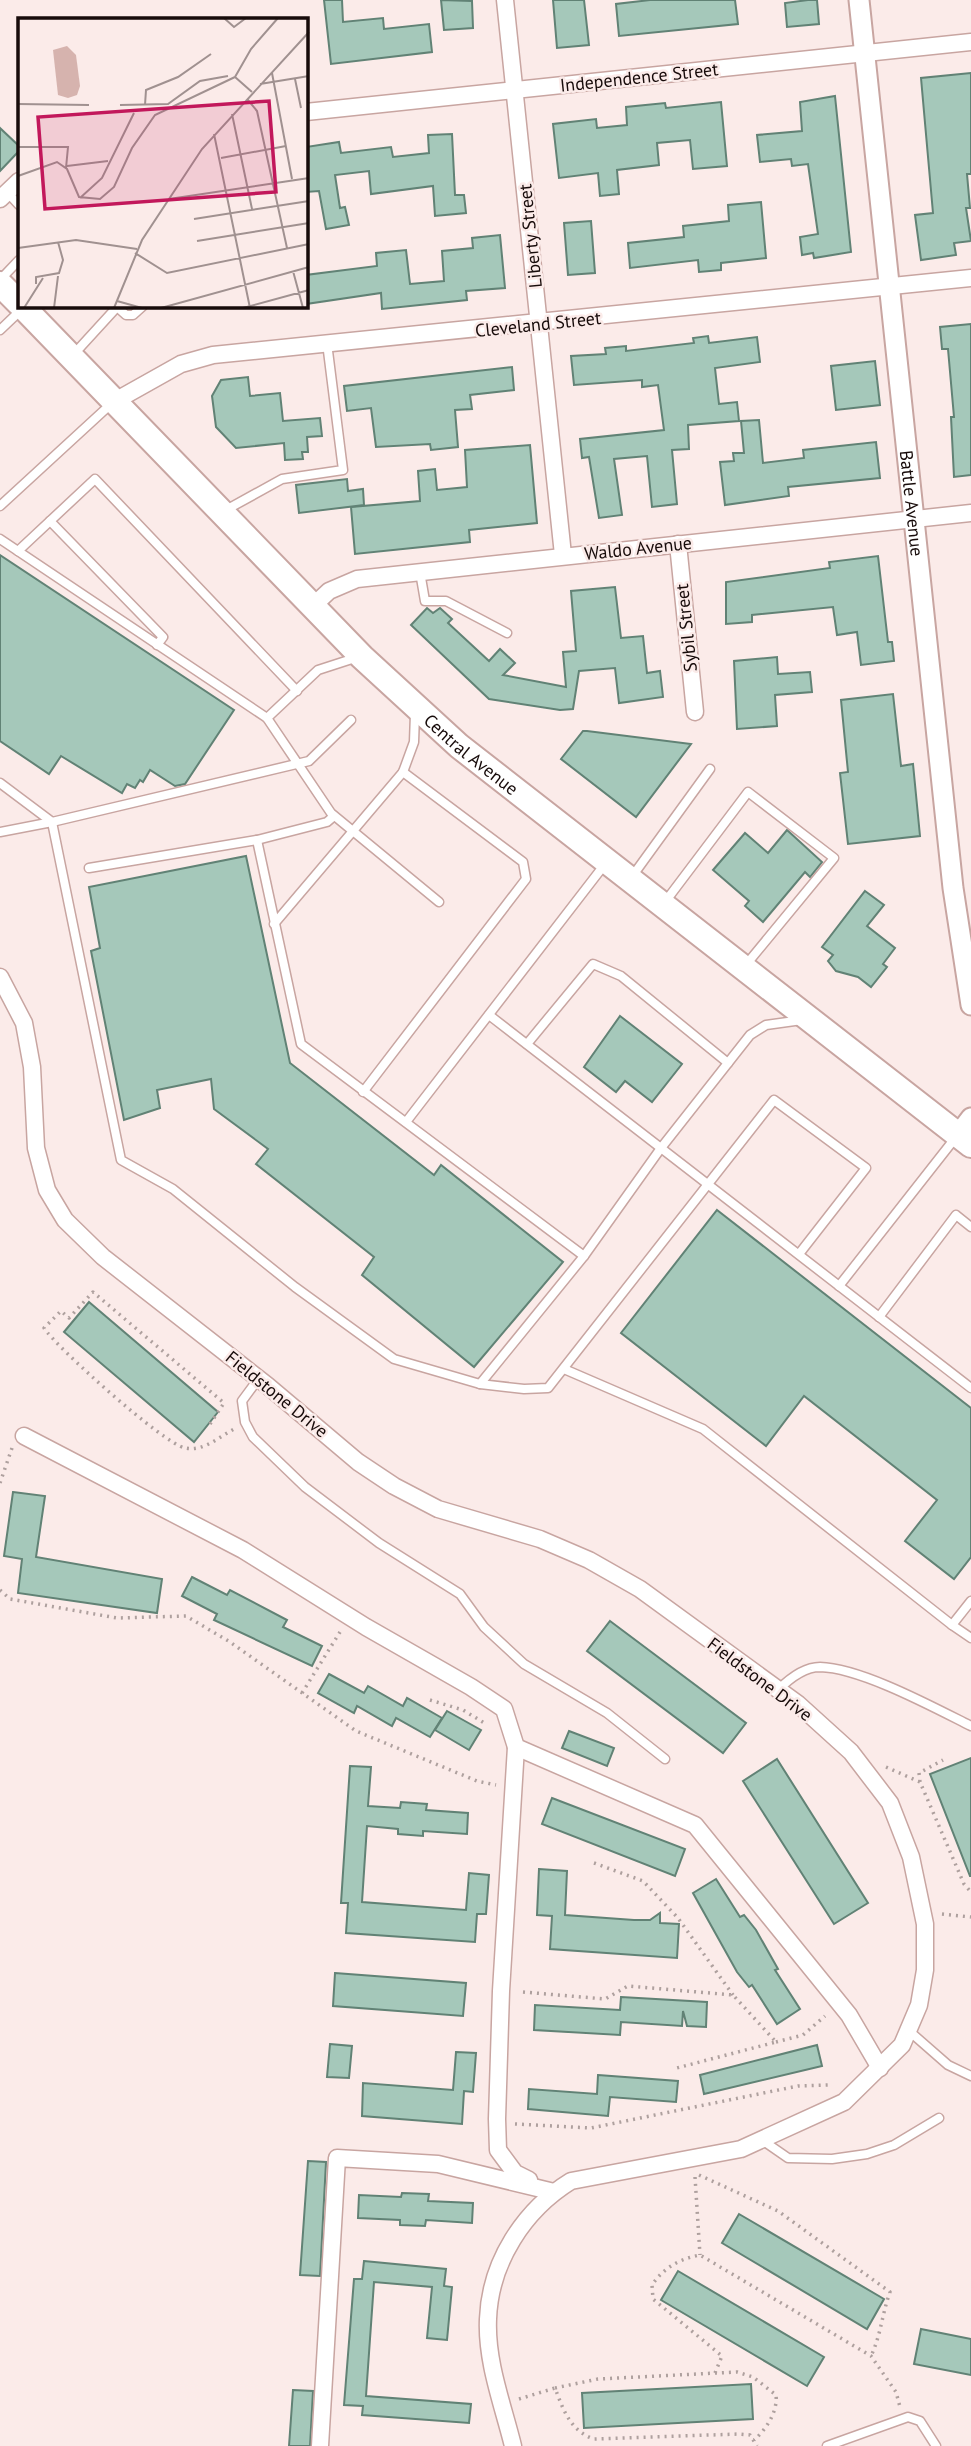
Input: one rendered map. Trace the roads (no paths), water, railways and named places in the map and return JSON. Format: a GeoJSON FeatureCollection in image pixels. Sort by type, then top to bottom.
{"type":"FeatureCollection","features":[{"type":"Feature","properties":{"kind":"main road","name":"Central Avenue"},"geometry":{"type":"LineString","coordinates":[[0,282],[18,303]]}},
{"type":"Feature","properties":{"kind":"main road","name":"Central Avenue"},"geometry":{"type":"LineString","coordinates":[[23,308],[362,657],[459,746],[808,1019],[967,1132]]}},
{"type":"Feature","properties":{"kind":"street","name":"Liberty Street"},"geometry":{"type":"LineString","coordinates":[[505,0],[563,555]]}},
{"type":"Feature","properties":{"kind":"street","name":"Battle Avenue"},"geometry":{"type":"LineString","coordinates":[[859,0],[887,286],[953,888],[971,1005]]}},
{"type":"Feature","properties":{"kind":"street","name":"Independence Street"},"geometry":{"type":"LineString","coordinates":[[308,112],[971,42]]}},
{"type":"Feature","properties":{"kind":"street"},"geometry":{"type":"LineString","coordinates":[[3,196],[18,182]]}},
{"type":"Feature","properties":{"kind":"street","name":"Cleveland Street"},"geometry":{"type":"LineString","coordinates":[[115,401],[154,377],[197,358],[971,278]]}},
{"type":"Feature","properties":{"kind":"street","name":"Waldo Avenue"},"geometry":{"type":"LineString","coordinates":[[313,606],[329,591],[346,582],[563,555],[971,513]]}},
{"type":"Feature","properties":{"kind":"street","name":"Sybil Street"},"geometry":{"type":"LineString","coordinates":[[678,544],[695,712]]}},
{"type":"Feature","properties":{"kind":"street","name":"Fieldstone Drive"},"geometry":{"type":"LineString","coordinates":[[0,977],[24,1023],[32,1067],[36,1148],[47,1190],[65,1220],[103,1257],[259,1378],[358,1462],[394,1486],[438,1508],[540,1539],[589,1560],[640,1590],[778,1690],[851,1752],[890,1803],[911,1857],[925,1924],[925,1970],[919,2005],[902,2045],[844,2102],[741,2150],[571,2181],[554,2192],[526,2219],[509,2245],[494,2282],[488,2319],[493,2370],[513,2446]]}},
{"type":"Feature","properties":{"kind":"street"},"geometry":{"type":"LineString","coordinates":[[24,1436],[243,1550],[503,1709],[516,1747],[501,1991],[498,2150],[515,2173],[554,2192]]}},
{"type":"Feature","properties":{"kind":"street"},"geometry":{"type":"LineString","coordinates":[[516,1747],[695,1825],[849,2015],[880,2068]]}},
{"type":"Feature","properties":{"kind":"street"},"geometry":{"type":"LineString","coordinates":[[320,2446],[337,2158],[438,2164],[554,2192]]}},
{"type":"Feature","properties":{"kind":"lane"},"geometry":{"type":"LineString","coordinates":[[0,282],[18,261]]}},
{"type":"Feature","properties":{"kind":"lane"},"geometry":{"type":"LineString","coordinates":[[0,330],[19,308]]}},
{"type":"Feature","properties":{"kind":"lane"},"geometry":{"type":"LineString","coordinates":[[71,357],[114,308]]}},
{"type":"Feature","properties":{"kind":"lane"},"geometry":{"type":"LineString","coordinates":[[118,308],[126,316],[133,315],[142,308]]}},
{"type":"Feature","properties":{"kind":"lane"},"geometry":{"type":"LineString","coordinates":[[222,512],[282,479],[343,470],[327,343]]}},
{"type":"Feature","properties":{"kind":"lane"},"geometry":{"type":"LineString","coordinates":[[0,506],[115,401]]}},
{"type":"Feature","properties":{"kind":"lane"},"geometry":{"type":"LineString","coordinates":[[18,551],[95,479],[297,691]]}},
{"type":"Feature","properties":{"kind":"lane"},"geometry":{"type":"LineString","coordinates":[[50,521],[163,637],[157,645]]}},
{"type":"Feature","properties":{"kind":"lane"},"geometry":{"type":"LineString","coordinates":[[0,539],[267,718],[334,816],[439,902]]}},
{"type":"Feature","properties":{"kind":"lane"},"geometry":{"type":"LineString","coordinates":[[420,572],[425,601],[446,601],[507,633]]}},
{"type":"Feature","properties":{"kind":"lane"},"geometry":{"type":"LineString","coordinates":[[267,718],[318,670],[347,659],[362,657]]}},
{"type":"Feature","properties":{"kind":"lane"},"geometry":{"type":"LineString","coordinates":[[274,924],[403,772],[414,742],[416,723],[413,704]]}},
{"type":"Feature","properties":{"kind":"lane"},"geometry":{"type":"LineString","coordinates":[[0,832],[309,761],[351,720]]}},
{"type":"Feature","properties":{"kind":"lane"},"geometry":{"type":"LineString","coordinates":[[629,880],[710,769]]}},
{"type":"Feature","properties":{"kind":"lane"},"geometry":{"type":"LineString","coordinates":[[363,1092],[526,879],[523,862],[403,772]]}},
{"type":"Feature","properties":{"kind":"lane"},"geometry":{"type":"LineString","coordinates":[[0,783],[51,822],[121,1160],[173,1189],[295,1287],[394,1359],[481,1384],[524,1389],[548,1388],[775,1100],[866,1168],[799,1255]]}},
{"type":"Feature","properties":{"kind":"lane"},"geometry":{"type":"LineString","coordinates":[[662,906],[748,792],[834,858],[743,968]]}},
{"type":"Feature","properties":{"kind":"lane"},"geometry":{"type":"LineString","coordinates":[[89,868],[257,840],[327,822],[334,816]]}},
{"type":"Feature","properties":{"kind":"lane"},"geometry":{"type":"LineString","coordinates":[[257,840],[299,1040],[363,1092],[584,1256]]}},
{"type":"Feature","properties":{"kind":"lane"},"geometry":{"type":"LineString","coordinates":[[406,1122],[606,862]]}},
{"type":"Feature","properties":{"kind":"lane"},"geometry":{"type":"LineString","coordinates":[[527,1044],[593,964],[621,976],[728,1063]]}},
{"type":"Feature","properties":{"kind":"lane"},"geometry":{"type":"LineString","coordinates":[[489,1015],[971,1388]]}},
{"type":"Feature","properties":{"kind":"lane"},"geometry":{"type":"LineString","coordinates":[[481,1384],[584,1256],[661,1148],[750,1035],[766,1025],[808,1019]]}},
{"type":"Feature","properties":{"kind":"lane"},"geometry":{"type":"LineString","coordinates":[[839,1286],[967,1132]]}},
{"type":"Feature","properties":{"kind":"lane"},"geometry":{"type":"LineString","coordinates":[[879,1317],[957,1215],[971,1227]]}},
{"type":"Feature","properties":{"kind":"lane"},"geometry":{"type":"LineString","coordinates":[[564,1369],[703,1429],[971,1638]]}},
{"type":"Feature","properties":{"kind":"lane"},"geometry":{"type":"LineString","coordinates":[[259,1378],[242,1401],[245,1423],[253,1437],[305,1487],[379,1543],[460,1594],[484,1627],[524,1664],[607,1713],[666,1759]]}},
{"type":"Feature","properties":{"kind":"lane"},"geometry":{"type":"LineString","coordinates":[[952,1625],[971,1601]]}},
{"type":"Feature","properties":{"kind":"lane"},"geometry":{"type":"LineString","coordinates":[[778,1690],[802,1673],[817,1667],[831,1669],[905,1693],[971,1726]]}},
{"type":"Feature","properties":{"kind":"lane"},"geometry":{"type":"LineString","coordinates":[[908,2030],[948,2065],[971,2076]]}},
{"type":"Feature","properties":{"kind":"lane"},"geometry":{"type":"LineString","coordinates":[[762,2140],[788,2158],[832,2159],[867,2154],[894,2145],[939,2118]]}},
{"type":"Feature","properties":{"kind":"lane"},"geometry":{"type":"LineString","coordinates":[[827,2446],[904,2419],[920,2421],[936,2446]]}}]}
